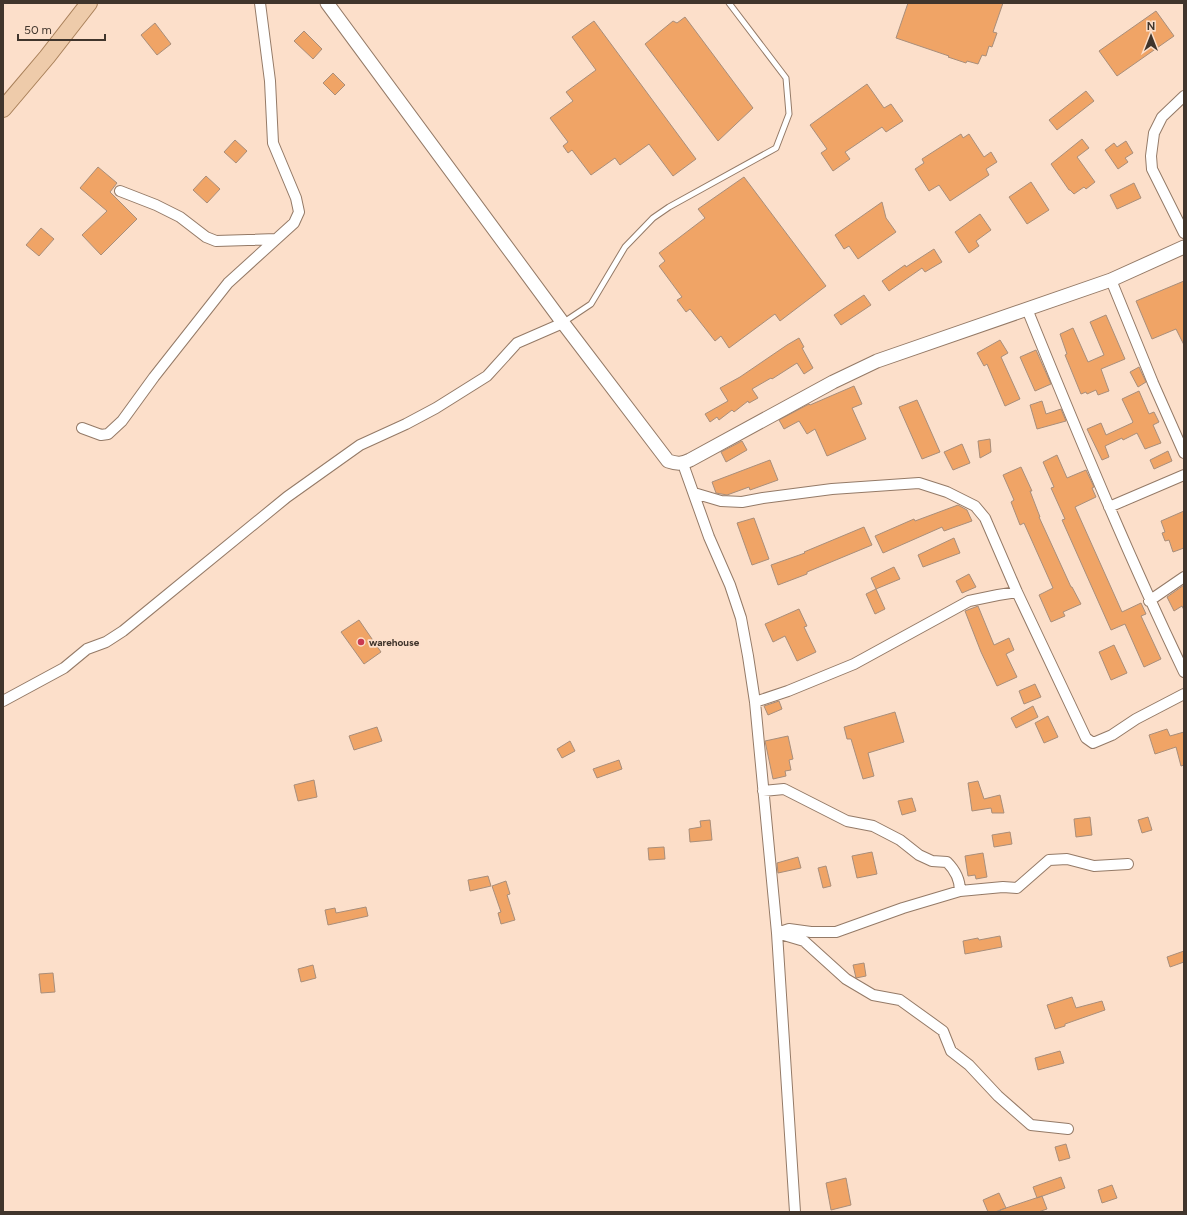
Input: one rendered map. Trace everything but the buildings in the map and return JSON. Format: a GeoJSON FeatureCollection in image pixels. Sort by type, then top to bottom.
{"type":"FeatureCollection","features":[{"type":"Feature","properties":{"kind":"main road"},"geometry":{"type":"LineString","coordinates":[[3,110],[89,3]]}},
{"type":"Feature","properties":{"kind":"street"},"geometry":{"type":"LineString","coordinates":[[82,428],[100,435],[108,434],[122,421],[154,377],[228,283],[294,223],[299,212],[296,198],[273,143],[270,81],[260,3]]}},
{"type":"Feature","properties":{"kind":"street"},"geometry":{"type":"LineString","coordinates":[[327,3],[668,461],[675,463],[683,464],[833,382],[878,361],[1110,280],[1184,247]]}},
{"type":"Feature","properties":{"kind":"street"},"geometry":{"type":"LineString","coordinates":[[1184,96],[1162,117],[1154,133],[1151,156],[1152,169],[1184,233]]}},
{"type":"Feature","properties":{"kind":"street"},"geometry":{"type":"LineString","coordinates":[[120,191],[156,205],[180,217],[206,237],[216,241],[276,240]]}},
{"type":"Feature","properties":{"kind":"street"},"geometry":{"type":"LineString","coordinates":[[1110,280],[1184,453]]}},
{"type":"Feature","properties":{"kind":"street"},"geometry":{"type":"LineString","coordinates":[[1027,309],[1109,507],[1184,672]]}},
{"type":"Feature","properties":{"kind":"street"},"geometry":{"type":"LineString","coordinates":[[3,701],[64,668],[87,649],[106,642],[122,631],[288,497],[360,445],[406,424],[436,408],[486,376],[517,343],[564,322]]}},
{"type":"Feature","properties":{"kind":"street"},"geometry":{"type":"LineString","coordinates":[[683,464],[709,537],[730,585],[741,618],[755,702],[777,933],[795,1212]]}},
{"type":"Feature","properties":{"kind":"street"},"geometry":{"type":"LineString","coordinates":[[1109,507],[1184,475]]}},
{"type":"Feature","properties":{"kind":"street"},"geometry":{"type":"LineString","coordinates":[[694,493],[721,501],[742,502],[832,489],[919,483],[947,492],[975,506],[985,518],[1017,592],[1086,738],[1093,743],[1112,735],[1136,719],[1184,694]]}},
{"type":"Feature","properties":{"kind":"street"},"geometry":{"type":"LineString","coordinates":[[1150,600],[1184,577]]}},
{"type":"Feature","properties":{"kind":"street"},"geometry":{"type":"LineString","coordinates":[[755,702],[788,691],[854,664],[969,601],[1017,592]]}},
{"type":"Feature","properties":{"kind":"street"},"geometry":{"type":"LineString","coordinates":[[763,791],[784,789],[847,821],[873,826],[900,840],[919,855],[932,861],[947,862],[953,868],[960,883],[960,891]]}},
{"type":"Feature","properties":{"kind":"street"},"geometry":{"type":"LineString","coordinates":[[777,933],[789,929],[811,932],[836,932],[903,908],[960,891],[1003,887],[1017,888],[1049,860],[1066,859],[1094,866],[1128,864]]}},
{"type":"Feature","properties":{"kind":"street"},"geometry":{"type":"LineString","coordinates":[[777,933],[804,941],[846,979],[874,995],[900,1000],[943,1031],[951,1051],[969,1065],[998,1096],[1031,1125],[1068,1129]]}},
{"type":"Feature","properties":{"kind":"lane"},"geometry":{"type":"LineString","coordinates":[[564,322],[591,304],[625,247],[653,218],[776,148],[789,114],[786,78],[730,3]]}},
{"type":"Feature","properties":{"kind":"place","name":"warehouse"},"geometry":{"type":"Point","coordinates":[361,642]}}]}
